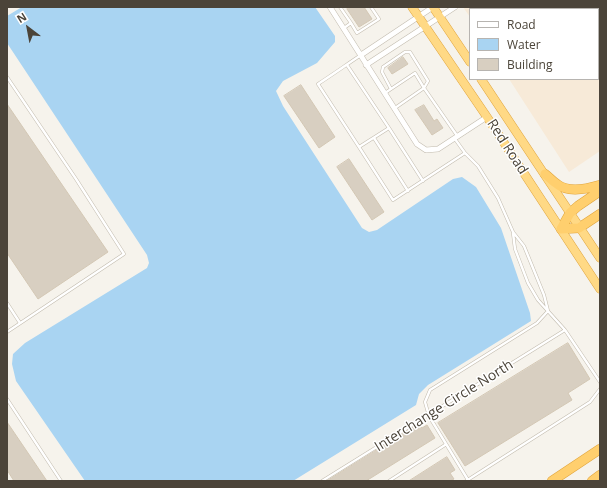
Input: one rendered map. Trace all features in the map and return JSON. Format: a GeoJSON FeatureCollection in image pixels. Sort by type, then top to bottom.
{"type":"FeatureCollection","features":[{"type":"Feature","properties":{"kind":"highway","name":"Red Road"},"geometry":{"type":"LineString","coordinates":[[412,7],[487,116],[600,289]]}},
{"type":"Feature","properties":{"kind":"highway"},"geometry":{"type":"LineString","coordinates":[[433,7],[469,61]]}},
{"type":"Feature","properties":{"kind":"highway","name":"Red Road"},"geometry":{"type":"LineString","coordinates":[[483,80],[600,258]]}},
{"type":"Feature","properties":{"kind":"highway"},"geometry":{"type":"LineString","coordinates":[[545,174],[558,186],[575,190],[587,189],[600,185]]}},
{"type":"Feature","properties":{"kind":"highway"},"geometry":{"type":"LineString","coordinates":[[561,229],[570,213],[600,191]]}},
{"type":"Feature","properties":{"kind":"highway"},"geometry":{"type":"LineString","coordinates":[[561,229],[579,228],[600,214]]}},
{"type":"Feature","properties":{"kind":"highway"},"geometry":{"type":"LineString","coordinates":[[552,481],[600,449]]}},
{"type":"Feature","properties":{"kind":"highway"},"geometry":{"type":"LineString","coordinates":[[592,481],[600,476]]}},
{"type":"Feature","properties":{"kind":"street"},"geometry":{"type":"LineString","coordinates":[[330,7],[417,144],[426,150],[438,149],[457,138],[487,116]]}},
{"type":"Feature","properties":{"kind":"street"},"geometry":{"type":"LineString","coordinates":[[361,55],[433,7]]}},
{"type":"Feature","properties":{"kind":"street"},"geometry":{"type":"LineString","coordinates":[[366,65],[455,7]]}},
{"type":"Feature","properties":{"kind":"lane"},"geometry":{"type":"LineString","coordinates":[[340,7],[357,32],[378,19],[371,7]]}},
{"type":"Feature","properties":{"kind":"lane"},"geometry":{"type":"LineString","coordinates":[[344,28],[351,23]]}},
{"type":"Feature","properties":{"kind":"lane"},"geometry":{"type":"LineString","coordinates":[[391,89],[382,72],[383,67],[405,52],[410,52],[428,81],[424,88],[394,108]]}},
{"type":"Feature","properties":{"kind":"lane"},"geometry":{"type":"LineString","coordinates":[[361,55],[318,84],[393,200],[465,153]]}},
{"type":"Feature","properties":{"kind":"lane"},"geometry":{"type":"LineString","coordinates":[[347,65],[423,181]]}},
{"type":"Feature","properties":{"kind":"lane"},"geometry":{"type":"LineString","coordinates":[[385,93],[415,73],[465,153],[478,166],[498,198],[513,232],[524,246],[544,295],[548,311]]}},
{"type":"Feature","properties":{"kind":"lane"},"geometry":{"type":"LineString","coordinates":[[7,77],[76,179],[124,254],[7,332]]}},
{"type":"Feature","properties":{"kind":"lane"},"geometry":{"type":"LineString","coordinates":[[359,147],[389,128]]}},
{"type":"Feature","properties":{"kind":"lane"},"geometry":{"type":"LineString","coordinates":[[374,138],[408,191]]}},
{"type":"Feature","properties":{"kind":"lane"},"geometry":{"type":"LineString","coordinates":[[513,232],[515,249],[528,283],[538,300],[565,330],[600,382]]}},
{"type":"Feature","properties":{"kind":"lane"},"geometry":{"type":"LineString","coordinates":[[7,303],[20,323]]}},
{"type":"Feature","properties":{"kind":"lane"},"geometry":{"type":"LineString","coordinates":[[548,311],[538,323],[430,390],[425,402],[428,416],[467,481],[590,402],[600,389]]}},
{"type":"Feature","properties":{"kind":"lane","name":"Interchange Circle North"},"geometry":{"type":"LineString","coordinates":[[322,481],[565,330]]}},
{"type":"Feature","properties":{"kind":"lane"},"geometry":{"type":"LineString","coordinates":[[7,399],[61,481]]}},
{"type":"Feature","properties":{"kind":"lane"},"geometry":{"type":"LineString","coordinates":[[389,481],[445,445]]}},
{"type":"Feature","properties":{"kind":"shaded area"},"geometry":{"type":"Polygon","coordinates":[[[463,7],[600,7],[600,151],[569,172],[510,80],[599,80],[599,8],[469,8],[469,16],[463,7]]]}},
{"type":"Feature","properties":{"kind":"water"},"geometry":{"type":"Polygon","coordinates":[[[22,7],[315,7],[335,36],[335,42],[317,63],[283,81],[276,91],[283,106],[362,228],[369,232],[377,230],[453,179],[462,177],[476,187],[501,228],[530,313],[531,321],[428,385],[419,394],[416,405],[293,481],[85,481],[16,381],[12,364],[13,354],[25,343],[147,268],[149,263],[147,255],[7,43],[7,16],[22,7]]]}},
{"type":"Feature","properties":{"kind":"building"},"geometry":{"type":"Polygon","coordinates":[[[350,7],[364,7],[372,19],[359,27],[347,9],[350,7]]]}},
{"type":"Feature","properties":{"kind":"building"},"geometry":{"type":"Polygon","coordinates":[[[403,57],[408,64],[392,74],[388,68],[403,57]]]}},
{"type":"Feature","properties":{"kind":"building"},"geometry":{"type":"Polygon","coordinates":[[[301,85],[335,137],[319,148],[284,96],[301,85]]]}},
{"type":"Feature","properties":{"kind":"building"},"geometry":{"type":"Polygon","coordinates":[[[7,104],[108,252],[38,299],[7,253],[7,104]]]}},
{"type":"Feature","properties":{"kind":"building"},"geometry":{"type":"Polygon","coordinates":[[[424,105],[434,121],[437,119],[443,128],[432,135],[415,110],[424,105]]]}},
{"type":"Feature","properties":{"kind":"building"},"geometry":{"type":"Polygon","coordinates":[[[349,159],[384,212],[372,220],[337,167],[349,159]]]}},
{"type":"Feature","properties":{"kind":"building"},"geometry":{"type":"Polygon","coordinates":[[[568,343],[590,379],[568,393],[572,400],[465,466],[438,423],[568,343]]]}},
{"type":"Feature","properties":{"kind":"building"},"geometry":{"type":"Polygon","coordinates":[[[7,422],[47,481],[14,481],[7,470],[7,422]]]}},
{"type":"Feature","properties":{"kind":"building"},"geometry":{"type":"Polygon","coordinates":[[[419,424],[422,428],[427,425],[435,438],[366,481],[327,481],[419,424]]]}},
{"type":"Feature","properties":{"kind":"building"},"geometry":{"type":"Polygon","coordinates":[[[447,457],[455,470],[450,473],[454,479],[450,481],[409,481],[447,457]]]}}]}
